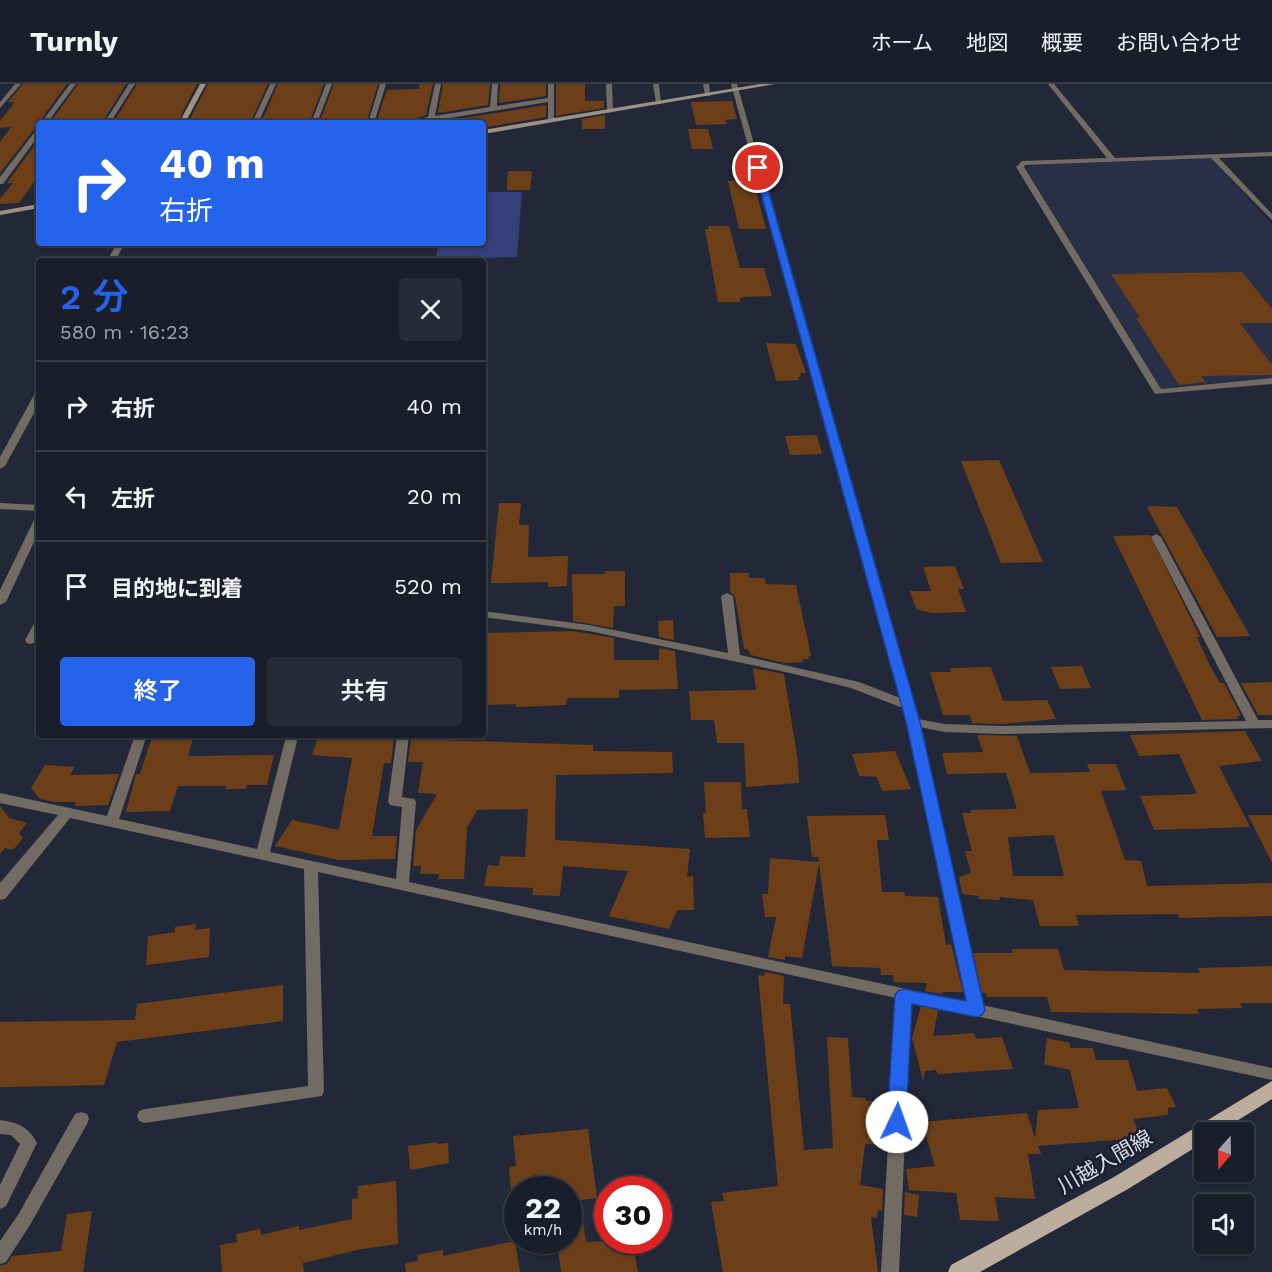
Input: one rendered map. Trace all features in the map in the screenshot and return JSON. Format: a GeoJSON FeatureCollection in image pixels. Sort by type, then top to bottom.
{"type":"FeatureCollection","features":[{"type":"Feature","properties":{"kind":"main road","name":"川越入間線"},"geometry":{"type":"LineString","coordinates":[[959,1272],[1121,1183],[1272,1089]]}},
{"type":"Feature","properties":{"kind":"street"},"geometry":{"type":"LineString","coordinates":[[0,106],[18,84]]}},
{"type":"Feature","properties":{"kind":"street"},"geometry":{"type":"LineString","coordinates":[[46,120],[73,84]]}},
{"type":"Feature","properties":{"kind":"street"},"geometry":{"type":"LineString","coordinates":[[109,120],[132,84]]}},
{"type":"Feature","properties":{"kind":"street"},"geometry":{"type":"LineString","coordinates":[[184,120],[202,84]]}},
{"type":"Feature","properties":{"kind":"street"},"geometry":{"type":"LineString","coordinates":[[256,120],[273,84]]}},
{"type":"Feature","properties":{"kind":"street"},"geometry":{"type":"LineString","coordinates":[[315,120],[329,84]]}},
{"type":"Feature","properties":{"kind":"street"},"geometry":{"type":"LineString","coordinates":[[372,120],[383,84]]}},
{"type":"Feature","properties":{"kind":"street"},"geometry":{"type":"LineString","coordinates":[[431,119],[438,84]]}},
{"type":"Feature","properties":{"kind":"street"},"geometry":{"type":"LineString","coordinates":[[492,109],[495,84]]}},
{"type":"Feature","properties":{"kind":"street"},"geometry":{"type":"LineString","coordinates":[[551,84],[551,120]]}},
{"type":"Feature","properties":{"kind":"street"},"geometry":{"type":"LineString","coordinates":[[609,84],[610,111]]}},
{"type":"Feature","properties":{"kind":"street"},"geometry":{"type":"LineString","coordinates":[[656,84],[659,103]]}},
{"type":"Feature","properties":{"kind":"street"},"geometry":{"type":"LineString","coordinates":[[706,84],[708,94]]}},
{"type":"Feature","properties":{"kind":"street"},"geometry":{"type":"LineString","coordinates":[[486,131],[659,103],[735,87],[772,84]]}},
{"type":"Feature","properties":{"kind":"street"},"geometry":{"type":"LineString","coordinates":[[1051,84],[1112,159]]}},
{"type":"Feature","properties":{"kind":"street"},"geometry":{"type":"LineString","coordinates":[[735,87],[801,317],[906,705],[913,722],[976,1010]]}},
{"type":"Feature","properties":{"kind":"street"},"geometry":{"type":"LineString","coordinates":[[425,120],[551,99]]}},
{"type":"Feature","properties":{"kind":"street"},"geometry":{"type":"LineString","coordinates":[[0,182],[36,136]]}},
{"type":"Feature","properties":{"kind":"street"},"geometry":{"type":"LineString","coordinates":[[1272,154],[1022,163],[1020,167],[1158,392],[1272,381]]}},
{"type":"Feature","properties":{"kind":"street"},"geometry":{"type":"LineString","coordinates":[[1214,156],[1272,218]]}},
{"type":"Feature","properties":{"kind":"street"},"geometry":{"type":"LineString","coordinates":[[0,213],[36,207]]}},
{"type":"Feature","properties":{"kind":"street"},"geometry":{"type":"LineString","coordinates":[[0,466],[36,400]]}},
{"type":"Feature","properties":{"kind":"street"},"geometry":{"type":"LineString","coordinates":[[0,506],[36,508]]}},
{"type":"Feature","properties":{"kind":"street"},"geometry":{"type":"LineString","coordinates":[[0,602],[36,525]]}},
{"type":"Feature","properties":{"kind":"street"},"geometry":{"type":"LineString","coordinates":[[1156,537],[1254,724]]}},
{"type":"Feature","properties":{"kind":"street"},"geometry":{"type":"LineString","coordinates":[[727,596],[734,658]]}},
{"type":"Feature","properties":{"kind":"street"},"geometry":{"type":"LineString","coordinates":[[486,614],[589,628],[734,658],[848,683],[906,705]]}},
{"type":"Feature","properties":{"kind":"street"},"geometry":{"type":"LineString","coordinates":[[31,640],[36,630]]}},
{"type":"Feature","properties":{"kind":"street"},"geometry":{"type":"LineString","coordinates":[[913,722],[944,728],[1002,730],[1272,724]]}},
{"type":"Feature","properties":{"kind":"street"},"geometry":{"type":"LineString","coordinates":[[111,823],[140,738]]}},
{"type":"Feature","properties":{"kind":"street"},"geometry":{"type":"LineString","coordinates":[[262,855],[292,738]]}},
{"type":"Feature","properties":{"kind":"street"},"geometry":{"type":"LineString","coordinates":[[402,886],[409,802],[395,802],[403,738]]}},
{"type":"Feature","properties":{"kind":"street"},"geometry":{"type":"LineString","coordinates":[[0,798],[1272,1074]]}},
{"type":"Feature","properties":{"kind":"street"},"geometry":{"type":"LineString","coordinates":[[0,895],[66,813]]}},
{"type":"Feature","properties":{"kind":"street"},"geometry":{"type":"LineString","coordinates":[[145,1116],[316,1091],[311,865]]}},
{"type":"Feature","properties":{"kind":"street"},"geometry":{"type":"LineString","coordinates":[[890,1272],[904,995]]}},
{"type":"Feature","properties":{"kind":"street"},"geometry":{"type":"LineString","coordinates":[[0,1256],[24,1220],[81,1119]]}},
{"type":"Feature","properties":{"kind":"street"},"geometry":{"type":"LineString","coordinates":[[0,1126],[15,1128],[23,1133],[29,1143],[26,1154],[0,1201]]}},
{"type":"Feature","properties":{"kind":"shaded area"},"geometry":{"type":"Polygon","coordinates":[[[1213,158],[1272,226],[1272,378],[1161,388],[1026,169],[1033,165],[1213,158]]]}},
{"type":"Feature","properties":{"kind":"shaded area"},"geometry":{"type":"Polygon","coordinates":[[[486,192],[522,192],[517,257],[436,258],[438,246],[486,246],[486,192]]]}},
{"type":"Feature","properties":{"kind":"building"},"geometry":{"type":"Polygon","coordinates":[[[23,84],[67,84],[40,120],[36,120],[36,128],[0,173],[0,142],[11,127],[0,128],[0,121],[15,102],[8,102],[23,84]]]}},
{"type":"Feature","properties":{"kind":"building"},"geometry":{"type":"Polygon","coordinates":[[[78,84],[126,84],[104,120],[52,120],[78,84]]]}},
{"type":"Feature","properties":{"kind":"building"},"geometry":{"type":"Polygon","coordinates":[[[137,84],[197,84],[179,120],[115,120],[137,84]]]}},
{"type":"Feature","properties":{"kind":"building"},"geometry":{"type":"Polygon","coordinates":[[[208,84],[268,84],[251,120],[190,120],[208,84]]]}},
{"type":"Feature","properties":{"kind":"building"},"geometry":{"type":"Polygon","coordinates":[[[278,84],[324,84],[310,120],[262,120],[278,84]]]}},
{"type":"Feature","properties":{"kind":"building"},"geometry":{"type":"Polygon","coordinates":[[[334,84],[378,84],[367,120],[320,120],[334,84]]]}},
{"type":"Feature","properties":{"kind":"building"},"geometry":{"type":"Polygon","coordinates":[[[420,84],[433,84],[426,115],[410,120],[377,120],[387,90],[419,89],[420,84]]]}},
{"type":"Feature","properties":{"kind":"building"},"geometry":{"type":"Polygon","coordinates":[[[443,84],[490,84],[488,105],[438,113],[443,84]]]}},
{"type":"Feature","properties":{"kind":"building"},"geometry":{"type":"Polygon","coordinates":[[[500,84],[546,84],[546,96],[499,103],[500,84]]]}},
{"type":"Feature","properties":{"kind":"building"},"geometry":{"type":"Polygon","coordinates":[[[556,84],[585,84],[585,101],[604,101],[604,108],[556,116],[556,84]]]}},
{"type":"Feature","properties":{"kind":"building"},"geometry":{"type":"Polygon","coordinates":[[[732,101],[737,119],[725,120],[727,124],[696,125],[691,102],[732,101]]]}},
{"type":"Feature","properties":{"kind":"building"},"geometry":{"type":"Polygon","coordinates":[[[546,105],[546,117],[487,127],[486,120],[451,120],[546,105]]]}},
{"type":"Feature","properties":{"kind":"building"},"geometry":{"type":"Polygon","coordinates":[[[605,115],[605,129],[582,129],[582,119],[605,115]]]}},
{"type":"Feature","properties":{"kind":"building"},"geometry":{"type":"Polygon","coordinates":[[[688,129],[708,129],[713,149],[692,149],[688,129]]]}},
{"type":"Feature","properties":{"kind":"building"},"geometry":{"type":"Polygon","coordinates":[[[36,143],[36,179],[19,203],[0,204],[0,199],[13,183],[7,183],[36,143]]]}},
{"type":"Feature","properties":{"kind":"building"},"geometry":{"type":"Polygon","coordinates":[[[508,171],[532,171],[530,190],[507,190],[508,171]]]}},
{"type":"Feature","properties":{"kind":"building"},"geometry":{"type":"Polygon","coordinates":[[[753,180],[766,229],[739,229],[728,181],[753,180]]]}},
{"type":"Feature","properties":{"kind":"building"},"geometry":{"type":"Polygon","coordinates":[[[708,226],[729,226],[740,268],[764,268],[772,296],[743,297],[740,298],[740,302],[718,302],[705,229],[709,229],[708,226]]]}},
{"type":"Feature","properties":{"kind":"building"},"geometry":{"type":"Polygon","coordinates":[[[1242,272],[1272,309],[1272,323],[1240,323],[1272,365],[1272,375],[1201,376],[1205,382],[1179,385],[1111,274],[1242,272]]]}},
{"type":"Feature","properties":{"kind":"building"},"geometry":{"type":"Polygon","coordinates":[[[766,343],[796,344],[806,373],[800,373],[799,380],[776,381],[766,343]]]}},
{"type":"Feature","properties":{"kind":"building"},"geometry":{"type":"Polygon","coordinates":[[[817,435],[822,454],[790,455],[785,436],[817,435]]]}},
{"type":"Feature","properties":{"kind":"building"},"geometry":{"type":"Polygon","coordinates":[[[999,460],[1043,562],[1001,563],[961,461],[999,460]]]}},
{"type":"Feature","properties":{"kind":"building"},"geometry":{"type":"Polygon","coordinates":[[[499,503],[521,503],[519,525],[529,525],[528,557],[568,556],[567,586],[548,587],[548,582],[491,583],[499,503]]]}},
{"type":"Feature","properties":{"kind":"building"},"geometry":{"type":"Polygon","coordinates":[[[1147,507],[1177,507],[1250,636],[1217,637],[1147,507]]]}},
{"type":"Feature","properties":{"kind":"building"},"geometry":{"type":"Polygon","coordinates":[[[1150,535],[1200,637],[1197,637],[1209,664],[1220,683],[1224,683],[1241,716],[1237,716],[1238,719],[1202,720],[1113,536],[1150,535]]]}},
{"type":"Feature","properties":{"kind":"building"},"geometry":{"type":"Polygon","coordinates":[[[955,566],[964,589],[958,589],[966,612],[932,613],[916,609],[910,591],[931,591],[923,567],[955,566]]]}},
{"type":"Feature","properties":{"kind":"building"},"geometry":{"type":"Polygon","coordinates":[[[605,571],[625,571],[625,606],[614,606],[613,628],[573,621],[572,574],[605,574],[605,571]]]}},
{"type":"Feature","properties":{"kind":"building"},"geometry":{"type":"Polygon","coordinates":[[[730,573],[749,573],[749,578],[765,578],[766,584],[796,585],[811,656],[808,656],[809,659],[803,659],[803,662],[784,663],[751,655],[747,649],[744,649],[735,596],[730,592],[730,573]]]}},
{"type":"Feature","properties":{"kind":"building"},"geometry":{"type":"Polygon","coordinates":[[[673,620],[674,640],[659,637],[658,621],[673,620]]]}},
{"type":"Feature","properties":{"kind":"building"},"geometry":{"type":"Polygon","coordinates":[[[573,631],[614,638],[614,660],[659,660],[659,648],[675,651],[678,689],[619,690],[619,698],[567,698],[566,705],[516,707],[516,704],[486,705],[486,633],[573,631]]]}},
{"type":"Feature","properties":{"kind":"building"},"geometry":{"type":"Polygon","coordinates":[[[1082,666],[1091,688],[1060,689],[1051,667],[1082,666]]]}},
{"type":"Feature","properties":{"kind":"building"},"geometry":{"type":"Polygon","coordinates":[[[991,667],[1003,701],[1047,700],[1056,719],[1002,724],[972,723],[970,715],[943,715],[930,672],[951,672],[950,668],[991,667]]]}},
{"type":"Feature","properties":{"kind":"building"},"geometry":{"type":"Polygon","coordinates":[[[753,668],[784,674],[798,762],[799,783],[746,787],[744,743],[717,743],[714,720],[691,720],[689,691],[756,690],[753,668]]]}},
{"type":"Feature","properties":{"kind":"building"},"geometry":{"type":"Polygon","coordinates":[[[1272,682],[1272,715],[1258,715],[1241,683],[1272,682]]]}},
{"type":"Feature","properties":{"kind":"building"},"geometry":{"type":"Polygon","coordinates":[[[1245,731],[1262,761],[1219,766],[1250,827],[1154,830],[1140,796],[1197,794],[1179,754],[1139,756],[1130,735],[1245,731]]]}},
{"type":"Feature","properties":{"kind":"building"},"geometry":{"type":"Polygon","coordinates":[[[977,735],[1017,736],[1030,773],[1090,772],[1087,764],[1116,764],[1126,790],[1101,791],[1125,860],[1141,861],[1147,886],[1272,883],[1272,916],[1179,918],[1178,914],[1076,915],[1079,926],[1040,926],[1033,900],[999,897],[1000,900],[979,899],[979,896],[962,894],[959,877],[971,873],[965,851],[972,851],[962,813],[971,813],[970,810],[1017,809],[1006,773],[947,774],[942,753],[983,752],[977,735]],[[1054,835],[1008,837],[1013,876],[1064,876],[1054,835]]]}},
{"type":"Feature","properties":{"kind":"building"},"geometry":{"type":"Polygon","coordinates":[[[193,738],[188,756],[274,755],[267,785],[247,785],[246,789],[225,789],[226,786],[178,786],[170,811],[126,812],[136,774],[140,774],[151,740],[193,738]]]}},
{"type":"Feature","properties":{"kind":"building"},"geometry":{"type":"Polygon","coordinates":[[[318,738],[394,738],[391,763],[384,763],[372,836],[397,836],[395,859],[339,860],[275,846],[292,820],[339,830],[352,758],[312,755],[318,738]]]}},
{"type":"Feature","properties":{"kind":"building"},"geometry":{"type":"Polygon","coordinates":[[[411,739],[593,745],[593,751],[672,752],[673,773],[556,775],[555,840],[690,849],[687,877],[693,876],[694,910],[677,910],[669,929],[609,916],[628,871],[563,866],[560,896],[532,895],[533,888],[484,886],[488,865],[499,866],[500,856],[525,857],[528,809],[477,810],[467,828],[464,879],[438,879],[439,874],[420,874],[421,866],[413,866],[416,830],[437,794],[418,793],[423,762],[408,762],[411,739]]]}},
{"type":"Feature","properties":{"kind":"building"},"geometry":{"type":"Polygon","coordinates":[[[895,751],[911,789],[882,791],[877,777],[859,776],[852,754],[895,751]]]}},
{"type":"Feature","properties":{"kind":"building"},"geometry":{"type":"Polygon","coordinates":[[[45,765],[74,767],[70,775],[119,774],[108,805],[75,806],[76,802],[54,802],[40,799],[31,788],[45,765]]]}},
{"type":"Feature","properties":{"kind":"building"},"geometry":{"type":"Polygon","coordinates":[[[704,782],[741,782],[742,809],[747,809],[750,837],[705,838],[704,782]]]}},
{"type":"Feature","properties":{"kind":"building"},"geometry":{"type":"Polygon","coordinates":[[[0,806],[9,818],[27,823],[19,833],[23,838],[13,850],[5,848],[0,854],[0,806]]]}},
{"type":"Feature","properties":{"kind":"building"},"geometry":{"type":"Polygon","coordinates":[[[885,815],[889,840],[877,840],[882,892],[904,892],[905,896],[938,897],[946,945],[951,944],[963,992],[943,992],[942,994],[925,991],[927,983],[894,982],[893,975],[881,975],[880,968],[832,966],[819,863],[802,958],[785,956],[785,960],[768,957],[776,917],[765,917],[762,894],[768,894],[770,858],[819,862],[818,857],[812,857],[807,816],[885,815]]]}},
{"type":"Feature","properties":{"kind":"building"},"geometry":{"type":"Polygon","coordinates":[[[1248,815],[1272,815],[1272,863],[1248,815]]]}},
{"type":"Feature","properties":{"kind":"building"},"geometry":{"type":"Polygon","coordinates":[[[196,924],[195,930],[210,928],[209,957],[146,965],[148,936],[175,932],[175,927],[196,924]]]}},
{"type":"Feature","properties":{"kind":"building"},"geometry":{"type":"Polygon","coordinates":[[[1012,949],[1058,949],[1064,970],[1200,973],[1198,968],[1272,966],[1272,1003],[1240,1003],[1242,1008],[1197,1009],[1199,1014],[1051,1012],[1047,997],[987,997],[986,993],[982,993],[973,953],[1013,953],[1012,949]]]}},
{"type":"Feature","properties":{"kind":"building"},"geometry":{"type":"Polygon","coordinates":[[[765,972],[784,976],[783,1004],[790,1004],[804,1150],[833,1148],[827,1037],[848,1038],[852,1097],[865,1098],[866,1101],[875,1101],[875,1104],[879,1104],[883,1145],[865,1144],[860,1185],[883,1189],[882,1211],[878,1210],[877,1218],[871,1217],[878,1272],[723,1272],[711,1202],[724,1201],[722,1193],[778,1186],[758,975],[764,976],[765,972]]]}},
{"type":"Feature","properties":{"kind":"building"},"geometry":{"type":"Polygon","coordinates":[[[283,985],[283,1021],[117,1042],[104,1085],[0,1087],[0,1022],[135,1020],[137,1004],[283,985]]]}},
{"type":"Feature","properties":{"kind":"building"},"geometry":{"type":"Polygon","coordinates":[[[921,1006],[938,1010],[933,1036],[974,1033],[976,1039],[1002,1037],[1013,1069],[938,1074],[936,1070],[925,1071],[923,1081],[912,1038],[921,1006]]]}},
{"type":"Feature","properties":{"kind":"building"},"geometry":{"type":"Polygon","coordinates":[[[1047,1038],[1070,1043],[1070,1048],[1093,1048],[1096,1060],[1128,1060],[1137,1091],[1167,1088],[1176,1107],[1168,1108],[1168,1115],[1133,1119],[1141,1138],[1038,1146],[1041,1154],[1028,1154],[1035,1199],[995,1197],[999,1221],[960,1220],[956,1193],[909,1190],[906,1169],[935,1166],[922,1122],[1027,1113],[1035,1138],[1038,1110],[1079,1108],[1070,1070],[1044,1064],[1047,1038]]]}},
{"type":"Feature","properties":{"kind":"building"},"geometry":{"type":"Polygon","coordinates":[[[588,1129],[594,1176],[594,1198],[582,1200],[582,1176],[510,1176],[509,1167],[516,1166],[513,1136],[588,1129]]]}},
{"type":"Feature","properties":{"kind":"building"},"geometry":{"type":"Polygon","coordinates":[[[438,1142],[438,1144],[448,1143],[449,1163],[410,1170],[408,1146],[438,1142]]]}},
{"type":"Feature","properties":{"kind":"building"},"geometry":{"type":"Polygon","coordinates":[[[396,1181],[398,1244],[362,1249],[303,1263],[304,1272],[222,1272],[220,1245],[237,1242],[236,1234],[260,1229],[261,1235],[299,1226],[299,1230],[352,1219],[352,1199],[358,1198],[358,1186],[396,1181]]]}},
{"type":"Feature","properties":{"kind":"building"},"geometry":{"type":"Polygon","coordinates":[[[905,1192],[919,1195],[917,1217],[904,1215],[905,1192]]]}},
{"type":"Feature","properties":{"kind":"building"},"geometry":{"type":"Polygon","coordinates":[[[92,1211],[83,1272],[0,1272],[0,1266],[8,1263],[12,1256],[61,1251],[67,1214],[92,1211]]]}},
{"type":"Feature","properties":{"kind":"building"},"geometry":{"type":"Polygon","coordinates":[[[582,1214],[586,1242],[594,1242],[594,1254],[635,1254],[638,1272],[561,1272],[559,1254],[582,1254],[582,1214]]]}},
{"type":"Feature","properties":{"kind":"building"},"geometry":{"type":"Polygon","coordinates":[[[504,1243],[504,1254],[517,1254],[520,1272],[406,1272],[405,1263],[418,1261],[417,1255],[443,1250],[443,1256],[504,1243]]]}},
{"type":"Feature","properties":{"kind":"route"},"geometry":{"type":"LineString","coordinates":[[758,168],[801,317],[906,705],[913,722],[976,1010],[904,995],[897,1122]]}}]}
